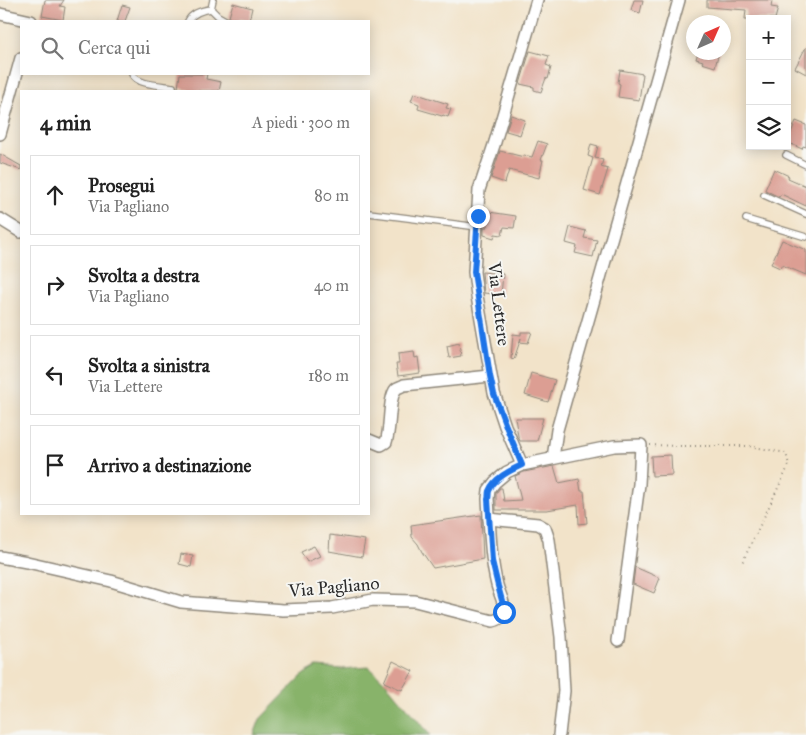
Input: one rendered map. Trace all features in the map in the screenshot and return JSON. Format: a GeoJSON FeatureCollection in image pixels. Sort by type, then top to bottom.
{"type":"FeatureCollection","features":[{"type":"Feature","properties":{"kind":"street","name":"Via Lettere"},"geometry":{"type":"LineString","coordinates":[[522,465],[494,394],[474,272],[479,190],[536,0]]}},
{"type":"Feature","properties":{"kind":"street"},"geometry":{"type":"LineString","coordinates":[[553,458],[557,430],[679,0]]}},
{"type":"Feature","properties":{"kind":"street"},"geometry":{"type":"LineString","coordinates":[[0,14],[27,20]]}},
{"type":"Feature","properties":{"kind":"street"},"geometry":{"type":"LineString","coordinates":[[0,134],[20,62]]}},
{"type":"Feature","properties":{"kind":"street"},"geometry":{"type":"LineString","coordinates":[[0,219],[20,231]]}},
{"type":"Feature","properties":{"kind":"street"},"geometry":{"type":"LineString","coordinates":[[370,440],[381,444],[386,442],[389,436],[392,398],[396,390],[404,385],[490,376]]}},
{"type":"Feature","properties":{"kind":"street"},"geometry":{"type":"LineString","coordinates":[[522,465],[614,446],[641,445],[639,484],[618,641]]}},
{"type":"Feature","properties":{"kind":"street","name":"Via Pagliano"},"geometry":{"type":"LineString","coordinates":[[0,557],[111,582],[181,602],[283,610],[332,608],[372,600],[415,601],[493,621],[500,618],[504,608],[492,561],[489,490],[507,472],[522,465]]}},
{"type":"Feature","properties":{"kind":"street"},"geometry":{"type":"LineString","coordinates":[[489,519],[538,524],[544,528],[548,540],[561,637],[564,691],[559,735]]}},
{"type":"Feature","properties":{"kind":"lane"},"geometry":{"type":"LineString","coordinates":[[213,0],[212,9],[218,16],[226,20]]}},
{"type":"Feature","properties":{"kind":"lane"},"geometry":{"type":"LineString","coordinates":[[189,20],[202,10],[212,9]]}},
{"type":"Feature","properties":{"kind":"lane"},"geometry":{"type":"LineString","coordinates":[[132,75],[139,82],[173,88]]}},
{"type":"Feature","properties":{"kind":"lane"},"geometry":{"type":"LineString","coordinates":[[786,155],[806,165]]}},
{"type":"Feature","properties":{"kind":"lane"},"geometry":{"type":"LineString","coordinates":[[764,195],[806,214]]}},
{"type":"Feature","properties":{"kind":"lane"},"geometry":{"type":"LineString","coordinates":[[370,213],[478,227]]}},
{"type":"Feature","properties":{"kind":"lane"},"geometry":{"type":"LineString","coordinates":[[746,219],[806,237]]}},
{"type":"Feature","properties":{"kind":"path"},"geometry":{"type":"LineString","coordinates":[[641,445],[749,446],[786,452],[790,465],[741,565]]}},
{"type":"Feature","properties":{"kind":"green space"},"geometry":{"type":"Polygon","coordinates":[[[317,667],[342,669],[369,667],[387,684],[430,735],[254,735],[260,719],[304,674],[317,667]]]}},
{"type":"Feature","properties":{"kind":"building"},"geometry":{"type":"Polygon","coordinates":[[[45,0],[64,0],[60,6],[65,7],[63,20],[42,16],[45,0]]]}},
{"type":"Feature","properties":{"kind":"building"},"geometry":{"type":"Polygon","coordinates":[[[634,0],[643,0],[640,13],[631,10],[634,0]]]}},
{"type":"Feature","properties":{"kind":"building"},"geometry":{"type":"Polygon","coordinates":[[[707,0],[772,0],[771,7],[778,8],[776,15],[746,15],[745,19],[746,10],[707,7],[707,0]]]}},
{"type":"Feature","properties":{"kind":"building"},"geometry":{"type":"Polygon","coordinates":[[[233,3],[252,8],[249,20],[231,20],[229,17],[233,3]]]}},
{"type":"Feature","properties":{"kind":"building"},"geometry":{"type":"Polygon","coordinates":[[[122,5],[130,7],[125,20],[117,20],[122,5]]]}},
{"type":"Feature","properties":{"kind":"building"},"geometry":{"type":"Polygon","coordinates":[[[806,47],[806,74],[795,68],[806,47]]]}},
{"type":"Feature","properties":{"kind":"building"},"geometry":{"type":"Polygon","coordinates":[[[530,51],[549,56],[546,65],[551,67],[548,79],[546,78],[541,92],[534,90],[534,87],[520,84],[530,51]]]}},
{"type":"Feature","properties":{"kind":"building"},"geometry":{"type":"Polygon","coordinates":[[[700,60],[717,60],[715,67],[702,63],[703,61],[700,60]]]}},
{"type":"Feature","properties":{"kind":"building"},"geometry":{"type":"Polygon","coordinates":[[[620,70],[643,74],[639,100],[618,97],[620,70]]]}},
{"type":"Feature","properties":{"kind":"building"},"geometry":{"type":"Polygon","coordinates":[[[180,75],[207,75],[206,79],[221,82],[219,90],[178,88],[180,75]]]}},
{"type":"Feature","properties":{"kind":"building"},"geometry":{"type":"Polygon","coordinates":[[[414,93],[448,104],[446,108],[451,109],[448,117],[418,109],[419,104],[411,101],[414,93]]]}},
{"type":"Feature","properties":{"kind":"building"},"geometry":{"type":"Polygon","coordinates":[[[511,115],[525,120],[520,135],[506,131],[511,115]]]}},
{"type":"Feature","properties":{"kind":"building"},"geometry":{"type":"Polygon","coordinates":[[[796,121],[806,125],[806,147],[803,146],[802,149],[791,144],[791,133],[796,121]]]}},
{"type":"Feature","properties":{"kind":"building"},"geometry":{"type":"Polygon","coordinates":[[[538,141],[547,144],[541,160],[543,160],[539,178],[509,170],[505,183],[491,178],[500,151],[532,157],[538,141]]]}},
{"type":"Feature","properties":{"kind":"building"},"geometry":{"type":"Polygon","coordinates":[[[591,144],[598,146],[595,158],[603,160],[601,167],[608,169],[600,195],[584,190],[593,158],[588,156],[591,144]]]}},
{"type":"Feature","properties":{"kind":"building"},"geometry":{"type":"Polygon","coordinates":[[[0,154],[20,165],[20,170],[0,163],[0,154]]]}},
{"type":"Feature","properties":{"kind":"building"},"geometry":{"type":"Polygon","coordinates":[[[774,169],[806,186],[806,206],[781,194],[779,197],[765,190],[774,169]]]}},
{"type":"Feature","properties":{"kind":"building"},"geometry":{"type":"Polygon","coordinates":[[[489,212],[516,216],[514,228],[504,227],[502,235],[495,234],[494,238],[484,235],[484,227],[487,227],[489,212]]]}},
{"type":"Feature","properties":{"kind":"building"},"geometry":{"type":"Polygon","coordinates":[[[570,227],[586,231],[584,238],[597,240],[593,257],[575,253],[577,246],[566,243],[570,227]]]}},
{"type":"Feature","properties":{"kind":"building"},"geometry":{"type":"Polygon","coordinates":[[[782,240],[806,250],[806,275],[782,265],[780,268],[771,264],[782,240]]]}},
{"type":"Feature","properties":{"kind":"building"},"geometry":{"type":"Polygon","coordinates":[[[482,272],[503,274],[501,295],[484,293],[482,272]]]}},
{"type":"Feature","properties":{"kind":"building"},"geometry":{"type":"Polygon","coordinates":[[[521,332],[532,332],[528,343],[520,342],[521,338],[514,359],[511,358],[513,334],[521,335],[521,332]]]}},
{"type":"Feature","properties":{"kind":"building"},"geometry":{"type":"Polygon","coordinates":[[[459,343],[461,356],[449,358],[447,346],[459,343]]]}},
{"type":"Feature","properties":{"kind":"building"},"geometry":{"type":"Polygon","coordinates":[[[414,352],[415,358],[418,357],[420,373],[398,376],[396,364],[399,364],[398,354],[414,352]]]}},
{"type":"Feature","properties":{"kind":"building"},"geometry":{"type":"Polygon","coordinates":[[[531,373],[555,380],[548,402],[525,395],[531,373]]]}},
{"type":"Feature","properties":{"kind":"building"},"geometry":{"type":"Polygon","coordinates":[[[515,418],[543,418],[537,441],[520,441],[515,418]]]}},
{"type":"Feature","properties":{"kind":"building"},"geometry":{"type":"Polygon","coordinates":[[[671,455],[672,475],[652,476],[651,456],[671,455]]]}},
{"type":"Feature","properties":{"kind":"building"},"geometry":{"type":"Polygon","coordinates":[[[554,466],[559,483],[579,479],[581,491],[584,491],[587,523],[579,524],[578,505],[547,510],[496,510],[496,493],[500,488],[502,488],[504,501],[521,500],[515,476],[524,472],[554,466]]]}},
{"type":"Feature","properties":{"kind":"building"},"geometry":{"type":"Polygon","coordinates":[[[481,515],[483,559],[433,568],[412,537],[411,525],[481,515]]]}},
{"type":"Feature","properties":{"kind":"building"},"geometry":{"type":"Polygon","coordinates":[[[330,535],[365,540],[362,557],[329,551],[330,535]]]}},
{"type":"Feature","properties":{"kind":"building"},"geometry":{"type":"Polygon","coordinates":[[[314,546],[320,556],[307,562],[301,552],[314,546]]]}},
{"type":"Feature","properties":{"kind":"building"},"geometry":{"type":"Polygon","coordinates":[[[181,554],[193,556],[191,567],[179,564],[181,554]]]}},
{"type":"Feature","properties":{"kind":"building"},"geometry":{"type":"Polygon","coordinates":[[[635,567],[660,578],[654,593],[633,584],[635,567]]]}},
{"type":"Feature","properties":{"kind":"building"},"geometry":{"type":"Polygon","coordinates":[[[393,661],[413,671],[402,690],[384,682],[393,661]]]}},
{"type":"Feature","properties":{"kind":"route"},"geometry":{"type":"LineString","coordinates":[[478,216],[474,272],[490,376],[494,394],[522,465],[507,472],[489,490],[492,561],[504,612]]}}]}
